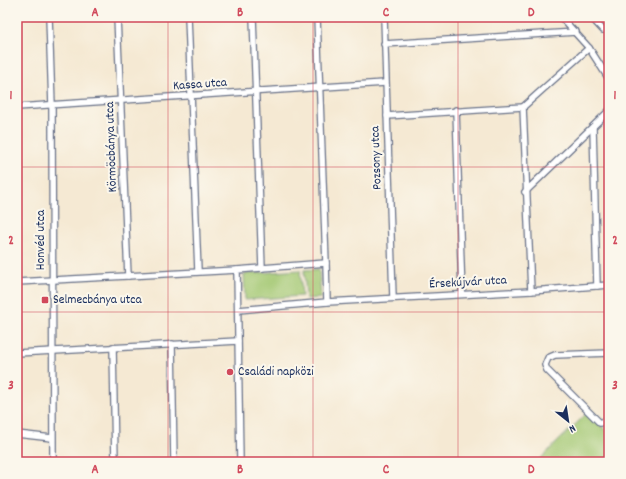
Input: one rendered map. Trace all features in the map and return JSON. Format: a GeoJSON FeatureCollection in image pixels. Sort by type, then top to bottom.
{"type":"FeatureCollection","features":[{"type":"Feature","properties":{"kind":"street","name":"Honvéd utca"},"geometry":{"type":"LineString","coordinates":[[49,17],[52,106],[53,462]]}},
{"type":"Feature","properties":{"kind":"street","name":"Körmöcbánya utca"},"geometry":{"type":"LineString","coordinates":[[117,17],[128,276]]}},
{"type":"Feature","properties":{"kind":"street"},"geometry":{"type":"LineString","coordinates":[[188,17],[198,271]]}},
{"type":"Feature","properties":{"kind":"street"},"geometry":{"type":"LineString","coordinates":[[253,17],[262,268]]}},
{"type":"Feature","properties":{"kind":"street"},"geometry":{"type":"LineString","coordinates":[[317,17],[327,302]]}},
{"type":"Feature","properties":{"kind":"street","name":"Pozsony utca"},"geometry":{"type":"LineString","coordinates":[[384,17],[393,298]]}},
{"type":"Feature","properties":{"kind":"street"},"geometry":{"type":"LineString","coordinates":[[561,17],[589,48],[609,79]]}},
{"type":"Feature","properties":{"kind":"street"},"geometry":{"type":"LineString","coordinates":[[591,17],[606,30]]}},
{"type":"Feature","properties":{"kind":"street"},"geometry":{"type":"LineString","coordinates":[[384,44],[576,32]]}},
{"type":"Feature","properties":{"kind":"street"},"geometry":{"type":"LineString","coordinates":[[387,116],[523,106],[589,48]]}},
{"type":"Feature","properties":{"kind":"street","name":"Kassa utca"},"geometry":{"type":"LineString","coordinates":[[17,107],[52,106],[385,83]]}},
{"type":"Feature","properties":{"kind":"street"},"geometry":{"type":"LineString","coordinates":[[523,106],[531,291]]}},
{"type":"Feature","properties":{"kind":"street"},"geometry":{"type":"LineString","coordinates":[[456,110],[462,294]]}},
{"type":"Feature","properties":{"kind":"street"},"geometry":{"type":"LineString","coordinates":[[526,192],[609,111]]}},
{"type":"Feature","properties":{"kind":"street"},"geometry":{"type":"LineString","coordinates":[[593,127],[597,286]]}},
{"type":"Feature","properties":{"kind":"street"},"geometry":{"type":"LineString","coordinates":[[17,282],[237,270],[326,263]]}},
{"type":"Feature","properties":{"kind":"street"},"geometry":{"type":"LineString","coordinates":[[237,270],[240,462]]}},
{"type":"Feature","properties":{"kind":"street","name":"Érsekújvár utca"},"geometry":{"type":"LineString","coordinates":[[238,310],[327,302],[531,291],[609,285]]}},
{"type":"Feature","properties":{"kind":"street"},"geometry":{"type":"LineString","coordinates":[[17,353],[238,341]]}},
{"type":"Feature","properties":{"kind":"street"},"geometry":{"type":"LineString","coordinates":[[172,344],[174,462]]}},
{"type":"Feature","properties":{"kind":"street"},"geometry":{"type":"LineString","coordinates":[[114,347],[115,462]]}},
{"type":"Feature","properties":{"kind":"street"},"geometry":{"type":"LineString","coordinates":[[609,353],[556,355],[548,358],[545,365],[547,370],[600,422],[609,419]]}},
{"type":"Feature","properties":{"kind":"street"},"geometry":{"type":"LineString","coordinates":[[17,434],[52,438]]}},
{"type":"Feature","properties":{"kind":"green space"},"geometry":{"type":"Polygon","coordinates":[[[319,269],[321,298],[306,299],[304,270],[319,269]]]}},
{"type":"Feature","properties":{"kind":"green space"},"geometry":{"type":"Polygon","coordinates":[[[300,270],[302,296],[245,300],[244,274],[300,270]]]}},
{"type":"Feature","properties":{"kind":"green space"},"geometry":{"type":"Polygon","coordinates":[[[587,413],[609,433],[609,462],[537,462],[587,413]]]}},
{"type":"Feature","properties":{"kind":"place","name":"Selmecbánya utca"},"geometry":{"type":"Point","coordinates":[45,300]}},
{"type":"Feature","properties":{"kind":"place","name":"Családi napközi"},"geometry":{"type":"Point","coordinates":[230,372]}}]}
